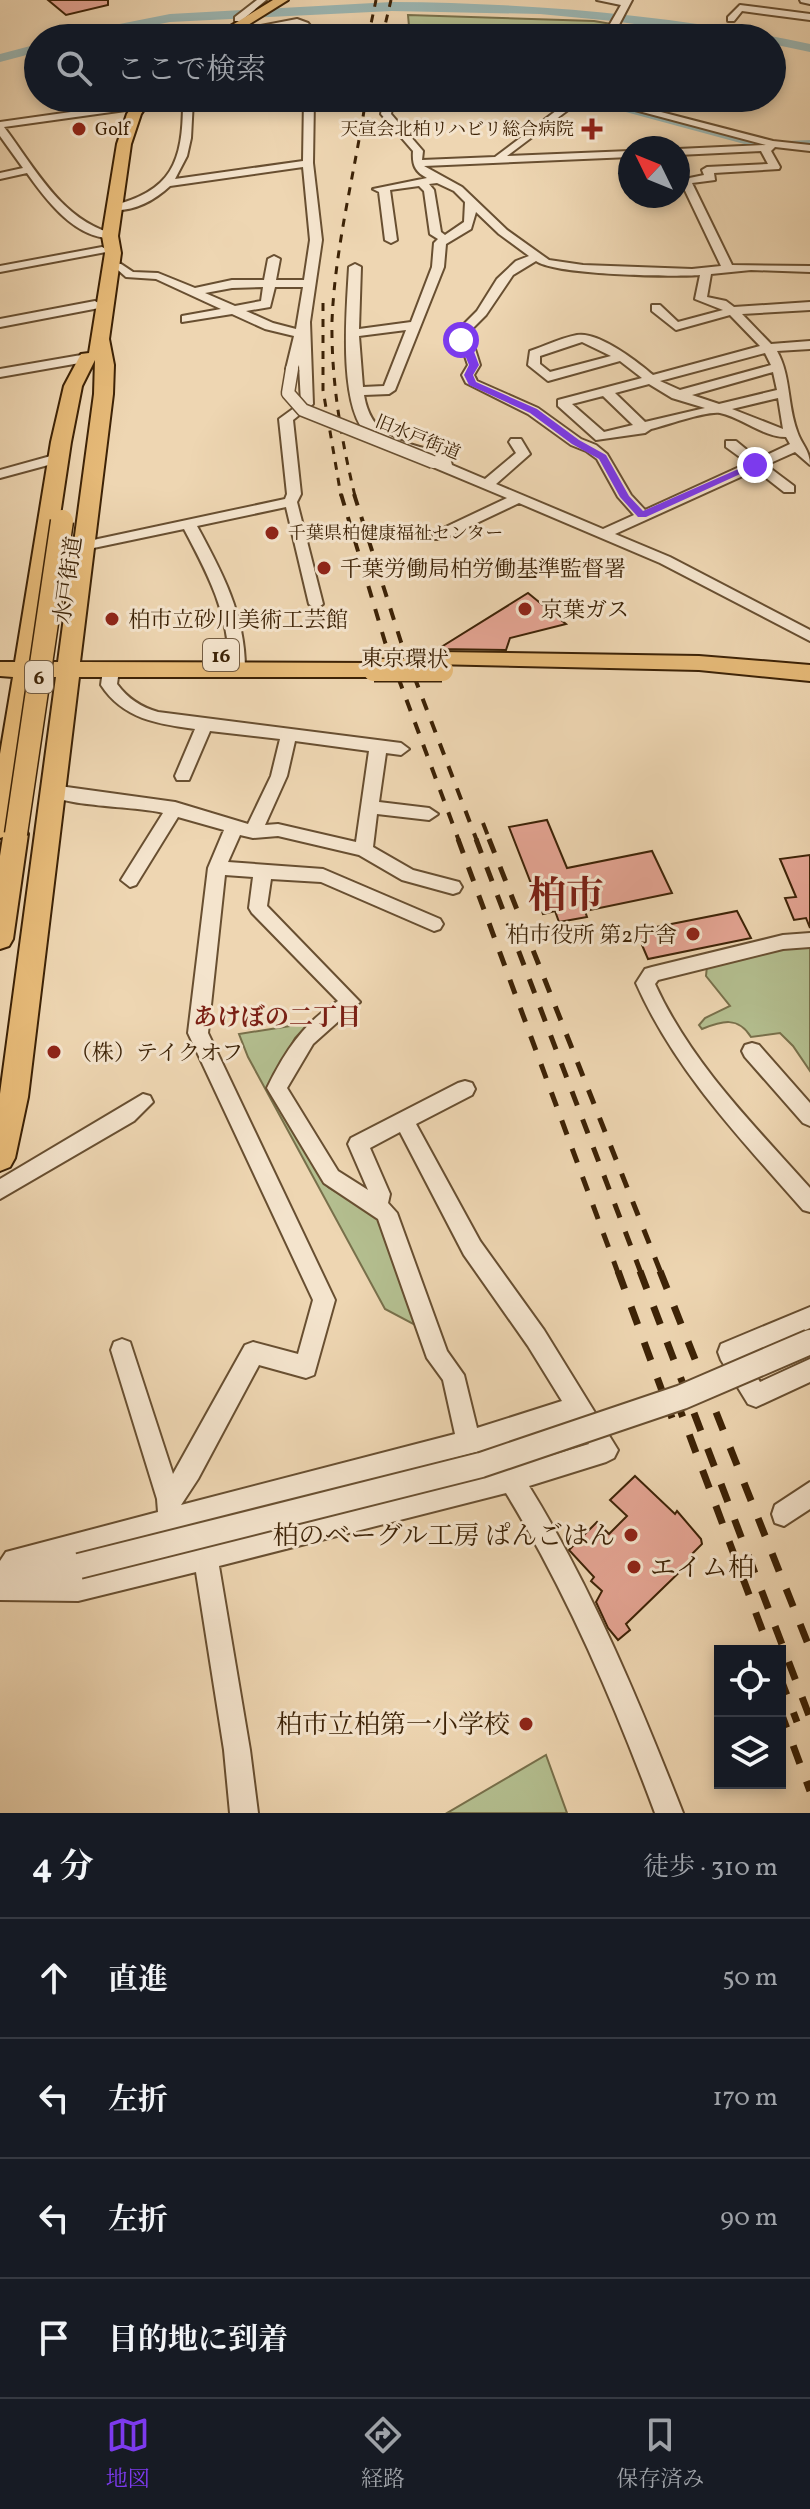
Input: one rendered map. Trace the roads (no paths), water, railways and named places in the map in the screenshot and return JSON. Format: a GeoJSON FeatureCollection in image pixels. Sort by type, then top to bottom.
{"type":"FeatureCollection","features":[{"type":"Feature","properties":{"kind":"highway"},"geometry":{"type":"LineString","coordinates":[[240,24],[271,0]]}},
{"type":"Feature","properties":{"kind":"highway"},"geometry":{"type":"LineString","coordinates":[[241,24],[282,0]]}},
{"type":"Feature","properties":{"kind":"highway"},"geometry":{"type":"LineString","coordinates":[[242,24],[289,0]]}},
{"type":"Feature","properties":{"kind":"highway","name":"水戸街道"},"geometry":{"type":"LineString","coordinates":[[68,520],[95,305],[124,144],[138,112]]}},
{"type":"Feature","properties":{"kind":"highway","name":"水戸街道"},"geometry":{"type":"LineString","coordinates":[[0,939],[111,266],[106,243]]}},
{"type":"Feature","properties":{"kind":"highway","name":"6"},"geometry":{"type":"LineString","coordinates":[[68,661],[103,393],[104,351],[100,338]]}},
{"type":"Feature","properties":{"kind":"highway","name":"6"},"geometry":{"type":"LineString","coordinates":[[27,661],[58,458],[73,386],[87,358]]}},
{"type":"Feature","properties":{"kind":"highway","name":"東京環状"},"geometry":{"type":"LineString","coordinates":[[0,654],[27,661],[699,663],[810,673]]}},
{"type":"Feature","properties":{"kind":"highway"},"geometry":{"type":"LineString","coordinates":[[16,832],[3,787],[27,661]]}},
{"type":"Feature","properties":{"kind":"highway","name":"東京環状"},"geometry":{"type":"LineString","coordinates":[[0,669],[27,661]]}},
{"type":"Feature","properties":{"kind":"highway"},"geometry":{"type":"LineString","coordinates":[[0,1158],[14,1097],[68,661]]}},
{"type":"Feature","properties":{"kind":"highway","name":"東京環状"},"geometry":{"type":"LineString","coordinates":[[68,661],[111,670],[238,662]]}},
{"type":"Feature","properties":{"kind":"highway","name":"東京環状"},"geometry":{"type":"LineString","coordinates":[[440,664],[810,685]]}},
{"type":"Feature","properties":{"kind":"highway","name":"水戸街道"},"geometry":{"type":"LineString","coordinates":[[0,1068],[16,832]]}},
{"type":"Feature","properties":{"kind":"street"},"geometry":{"type":"LineString","coordinates":[[239,24],[262,0]]}},
{"type":"Feature","properties":{"kind":"street"},"geometry":{"type":"LineString","coordinates":[[601,0],[627,3],[616,24]]}},
{"type":"Feature","properties":{"kind":"street"},"geometry":{"type":"LineString","coordinates":[[731,19],[740,8],[810,17]]}},
{"type":"Feature","properties":{"kind":"street"},"geometry":{"type":"LineString","coordinates":[[273,24],[302,24]]}},
{"type":"Feature","properties":{"kind":"street"},"geometry":{"type":"LineString","coordinates":[[85,112],[0,127],[59,206],[106,243]]}},
{"type":"Feature","properties":{"kind":"street"},"geometry":{"type":"LineString","coordinates":[[114,208],[144,202],[170,183],[177,172],[189,127],[190,112]]}},
{"type":"Feature","properties":{"kind":"street","name":"旧水戸街道"},"geometry":{"type":"LineString","coordinates":[[309,112],[308,163],[317,229],[311,283],[288,393],[303,410],[605,533],[694,574],[810,636]]}},
{"type":"Feature","properties":{"kind":"street"},"geometry":{"type":"LineString","coordinates":[[386,112],[418,151],[417,163],[422,171],[474,203],[503,232],[546,263],[583,268],[706,271],[810,269]]}},
{"type":"Feature","properties":{"kind":"street"},"geometry":{"type":"LineString","coordinates":[[502,159],[500,156],[560,112]]}},
{"type":"Feature","properties":{"kind":"street"},"geometry":{"type":"LineString","coordinates":[[646,112],[770,146]]}},
{"type":"Feature","properties":{"kind":"street"},"geometry":{"type":"LineString","coordinates":[[728,269],[685,180],[711,178],[707,170],[775,167],[766,151],[770,146]]}},
{"type":"Feature","properties":{"kind":"street"},"geometry":{"type":"LineString","coordinates":[[690,151],[770,146],[810,148]]}},
{"type":"Feature","properties":{"kind":"street"},"geometry":{"type":"LineString","coordinates":[[417,163],[618,154]]}},
{"type":"Feature","properties":{"kind":"street"},"geometry":{"type":"LineString","coordinates":[[170,183],[308,163]]}},
{"type":"Feature","properties":{"kind":"street"},"geometry":{"type":"LineString","coordinates":[[0,176],[30,169]]}},
{"type":"Feature","properties":{"kind":"street"},"geometry":{"type":"LineString","coordinates":[[391,240],[381,189],[438,179]]}},
{"type":"Feature","properties":{"kind":"street"},"geometry":{"type":"LineString","coordinates":[[422,183],[429,190],[436,234],[445,239]]}},
{"type":"Feature","properties":{"kind":"street"},"geometry":{"type":"LineString","coordinates":[[357,391],[389,390],[438,267],[440,243],[469,226],[472,220],[469,204],[474,203]]}},
{"type":"Feature","properties":{"kind":"street"},"geometry":{"type":"LineString","coordinates":[[0,269],[106,243]]}},
{"type":"Feature","properties":{"kind":"street"},"geometry":{"type":"LineString","coordinates":[[536,257],[502,277],[488,305],[474,324],[462,332],[461,340],[469,349],[474,365],[468,375],[472,383],[533,411],[602,457],[625,497],[642,515]]}},
{"type":"Feature","properties":{"kind":"street"},"geometry":{"type":"LineString","coordinates":[[186,319],[266,304],[274,259]]}},
{"type":"Feature","properties":{"kind":"street"},"geometry":{"type":"LineString","coordinates":[[111,266],[119,266],[130,275],[158,276],[269,326],[303,328],[307,404],[286,419],[294,494],[290,502]]}},
{"type":"Feature","properties":{"kind":"street"},"geometry":{"type":"LineString","coordinates":[[355,267],[359,407],[373,431],[444,458],[451,469]]}},
{"type":"Feature","properties":{"kind":"street"},"geometry":{"type":"LineString","coordinates":[[706,271],[701,299],[722,304],[732,311],[768,348],[779,367],[788,433],[795,447],[810,461]]}},
{"type":"Feature","properties":{"kind":"street"},"geometry":{"type":"LineString","coordinates":[[193,292],[232,284],[311,283]]}},
{"type":"Feature","properties":{"kind":"street"},"geometry":{"type":"LineString","coordinates":[[2,319],[95,305]]}},
{"type":"Feature","properties":{"kind":"street"},"geometry":{"type":"LineString","coordinates":[[656,308],[676,326],[732,311],[810,306]]}},
{"type":"Feature","properties":{"kind":"street"},"geometry":{"type":"LineString","coordinates":[[355,333],[414,326]]}},
{"type":"Feature","properties":{"kind":"street"},"geometry":{"type":"LineString","coordinates":[[621,357],[548,377],[534,365],[535,351],[581,338],[621,357],[661,388],[762,424],[776,433],[788,433]]}},
{"type":"Feature","properties":{"kind":"street"},"geometry":{"type":"LineString","coordinates":[[782,393],[645,429],[601,437],[563,403],[768,348],[810,345]]}},
{"type":"Feature","properties":{"kind":"street"},"geometry":{"type":"LineString","coordinates":[[0,357],[18,368]]}},
{"type":"Feature","properties":{"kind":"street"},"geometry":{"type":"LineString","coordinates":[[0,373],[87,358]]}},
{"type":"Feature","properties":{"kind":"street"},"geometry":{"type":"LineString","coordinates":[[677,395],[779,367]]}},
{"type":"Feature","properties":{"kind":"street"},"geometry":{"type":"LineString","coordinates":[[605,391],[645,429]]}},
{"type":"Feature","properties":{"kind":"street"},"geometry":{"type":"LineString","coordinates":[[487,484],[523,454],[516,442]]}},
{"type":"Feature","properties":{"kind":"street"},"geometry":{"type":"LineString","coordinates":[[731,444],[789,489]]}},
{"type":"Feature","properties":{"kind":"street"},"geometry":{"type":"LineString","coordinates":[[605,533],[795,447]]}},
{"type":"Feature","properties":{"kind":"street"},"geometry":{"type":"LineString","coordinates":[[0,474],[58,458]]}},
{"type":"Feature","properties":{"kind":"street"},"geometry":{"type":"LineString","coordinates":[[438,536],[519,498]]}},
{"type":"Feature","properties":{"kind":"street"},"geometry":{"type":"LineString","coordinates":[[84,546],[290,502]]}},
{"type":"Feature","properties":{"kind":"street"},"geometry":{"type":"LineString","coordinates":[[290,502],[316,604]]}},
{"type":"Feature","properties":{"kind":"street"},"geometry":{"type":"LineString","coordinates":[[189,524],[236,625],[238,662]]}},
{"type":"Feature","properties":{"kind":"street"},"geometry":{"type":"LineString","coordinates":[[111,670],[109,685],[127,706],[163,719],[401,749]]}},
{"type":"Feature","properties":{"kind":"street"},"geometry":{"type":"LineString","coordinates":[[183,776],[205,724]]}},
{"type":"Feature","properties":{"kind":"street"},"geometry":{"type":"LineString","coordinates":[[169,1510],[253,1353],[306,1367],[324,1300],[198,1033],[217,868],[279,776],[289,734]]}},
{"type":"Feature","properties":{"kind":"street"},"geometry":{"type":"LineString","coordinates":[[364,850],[378,748]]}},
{"type":"Feature","properties":{"kind":"street"},"geometry":{"type":"LineString","coordinates":[[52,791],[175,808],[244,830],[278,830],[364,850],[408,875],[453,887]]}},
{"type":"Feature","properties":{"kind":"street"},"geometry":{"type":"LineString","coordinates":[[369,807],[429,814]]}},
{"type":"Feature","properties":{"kind":"street"},"geometry":{"type":"LineString","coordinates":[[130,880],[175,808]]}},
{"type":"Feature","properties":{"kind":"street"},"geometry":{"type":"LineString","coordinates":[[217,868],[323,876],[434,924]]}},
{"type":"Feature","properties":{"kind":"street"},"geometry":{"type":"LineString","coordinates":[[263,871],[258,908],[351,1002],[323,1019],[302,1042],[277,1088],[331,1177],[386,1213],[438,1358],[453,1375],[468,1442]]}},
{"type":"Feature","properties":{"kind":"street"},"geometry":{"type":"LineString","coordinates":[[810,940],[783,942],[652,974],[645,983],[650,997],[695,1070],[810,1203]]}},
{"type":"Feature","properties":{"kind":"street"},"geometry":{"type":"LineString","coordinates":[[752,1051],[810,1117]]}},
{"type":"Feature","properties":{"kind":"street"},"geometry":{"type":"LineString","coordinates":[[376,1207],[380,1194],[358,1144],[465,1089]]}},
{"type":"Feature","properties":{"kind":"street"},"geometry":{"type":"LineString","coordinates":[[0,1190],[127,1115],[143,1102]]}},
{"type":"Feature","properties":{"kind":"street"},"geometry":{"type":"LineString","coordinates":[[0,1586],[78,1589],[510,1480],[606,1450],[536,1338],[472,1248],[404,1120]]}},
{"type":"Feature","properties":{"kind":"street"},"geometry":{"type":"LineString","coordinates":[[810,1317],[729,1352],[756,1396],[810,1370]]}},
{"type":"Feature","properties":{"kind":"street"},"geometry":{"type":"LineString","coordinates":[[0,1586],[481,1465],[682,1397],[810,1342]]}},
{"type":"Feature","properties":{"kind":"street"},"geometry":{"type":"LineString","coordinates":[[122,1350],[169,1510]]}},
{"type":"Feature","properties":{"kind":"street"},"geometry":{"type":"LineString","coordinates":[[0,1586],[15,1561],[169,1510],[492,1436],[578,1407]]}},
{"type":"Feature","properties":{"kind":"street"},"geometry":{"type":"LineString","coordinates":[[492,1436],[510,1480],[555,1550],[643,1745],[669,1813]]}},
{"type":"Feature","properties":{"kind":"street"},"geometry":{"type":"LineString","coordinates":[[784,1514],[810,1494]]}},
{"type":"Feature","properties":{"kind":"street"},"geometry":{"type":"LineString","coordinates":[[206,1559],[244,1813]]}},
{"type":"Feature","properties":{"kind":"waterway"},"geometry":{"type":"LineString","coordinates":[[132,24],[244,12],[392,6],[540,10],[679,24]]}},
{"type":"Feature","properties":{"kind":"waterway"},"geometry":{"type":"LineString","coordinates":[[786,43],[810,48]]}},
{"type":"Feature","properties":{"kind":"waterway"},"geometry":{"type":"LineString","coordinates":[[0,58],[24,52]]}},
{"type":"Feature","properties":{"kind":"waterway"},"geometry":{"type":"LineString","coordinates":[[632,112],[759,145],[810,143]]}},
{"type":"Feature","properties":{"kind":"railway"},"geometry":{"type":"LineString","coordinates":[[371,24],[376,0]]}},
{"type":"Feature","properties":{"kind":"railway"},"geometry":{"type":"LineString","coordinates":[[385,24],[391,0]]}},
{"type":"Feature","properties":{"kind":"railway"},"geometry":{"type":"LineString","coordinates":[[355,496],[338,409],[332,321],[341,237],[363,112]]}},
{"type":"Feature","properties":{"kind":"railway"},"geometry":{"type":"LineString","coordinates":[[323,303],[323,390],[341,496]]}},
{"type":"Feature","properties":{"kind":"railway"},"geometry":{"type":"LineString","coordinates":[[341,494],[385,642],[459,841]]}},
{"type":"Feature","properties":{"kind":"railway"},"geometry":{"type":"LineString","coordinates":[[354,494],[401,642],[477,841]]}},
{"type":"Feature","properties":{"kind":"railway"},"geometry":{"type":"LineString","coordinates":[[483,823],[490,841]]}},
{"type":"Feature","properties":{"kind":"railway"},"geometry":{"type":"LineString","coordinates":[[458,839],[618,1273]]}},
{"type":"Feature","properties":{"kind":"railway"},"geometry":{"type":"LineString","coordinates":[[476,839],[641,1273]]}},
{"type":"Feature","properties":{"kind":"railway"},"geometry":{"type":"LineString","coordinates":[[489,839],[661,1273]]}},
{"type":"Feature","properties":{"kind":"railway"},"geometry":{"type":"LineString","coordinates":[[618,1271],[672,1418]]}},
{"type":"Feature","properties":{"kind":"railway"},"geometry":{"type":"LineString","coordinates":[[640,1271],[810,1718]]}},
{"type":"Feature","properties":{"kind":"railway"},"geometry":{"type":"LineString","coordinates":[[660,1271],[810,1649]]}},
{"type":"Feature","properties":{"kind":"railway"},"geometry":{"type":"LineString","coordinates":[[676,1399],[768,1645]]}},
{"type":"Feature","properties":{"kind":"railway"},"geometry":{"type":"LineString","coordinates":[[786,1693],[797,1722]]}},
{"type":"Feature","properties":{"kind":"railway"},"geometry":{"type":"LineString","coordinates":[[783,1717],[810,1791]]}},
{"type":"Feature","properties":{"kind":"place","name":"Golf"},"geometry":{"type":"Point","coordinates":[79,129]}},
{"type":"Feature","properties":{"kind":"place","name":"天宣会北柏リハビリ総合病院"},"geometry":{"type":"Point","coordinates":[592,129]}},
{"type":"Feature","properties":{"kind":"place","name":"千葉県柏健康福祉センター"},"geometry":{"type":"Point","coordinates":[272,533]}},
{"type":"Feature","properties":{"kind":"place","name":"千葉労働局柏労働基準監督署"},"geometry":{"type":"Point","coordinates":[324,568]}},
{"type":"Feature","properties":{"kind":"place","name":"京葉ガス"},"geometry":{"type":"Point","coordinates":[525,609]}},
{"type":"Feature","properties":{"kind":"place","name":"柏市立砂川美術工芸館"},"geometry":{"type":"Point","coordinates":[112,619]}},
{"type":"Feature","properties":{"kind":"place","name":"柏市役所 第2庁舎"},"geometry":{"type":"Point","coordinates":[693,934]}},
{"type":"Feature","properties":{"kind":"place","name":"（株）テイクオフ"},"geometry":{"type":"Point","coordinates":[54,1052]}},
{"type":"Feature","properties":{"kind":"place","name":"柏のベーグル工房 ぱんごはん"},"geometry":{"type":"Point","coordinates":[631,1535]}},
{"type":"Feature","properties":{"kind":"place","name":"エイム柏"},"geometry":{"type":"Point","coordinates":[634,1567]}},
{"type":"Feature","properties":{"kind":"place","name":"柏市立柏第一小学校"},"geometry":{"type":"Point","coordinates":[526,1724]}},
{"type":"Feature","properties":{"kind":"district","name":"柏市"},"geometry":{"type":"Point","coordinates":[566,895]}},
{"type":"Feature","properties":{"kind":"district","name":"あけぼの二丁目"},"geometry":{"type":"Point","coordinates":[277,1017]}}]}
